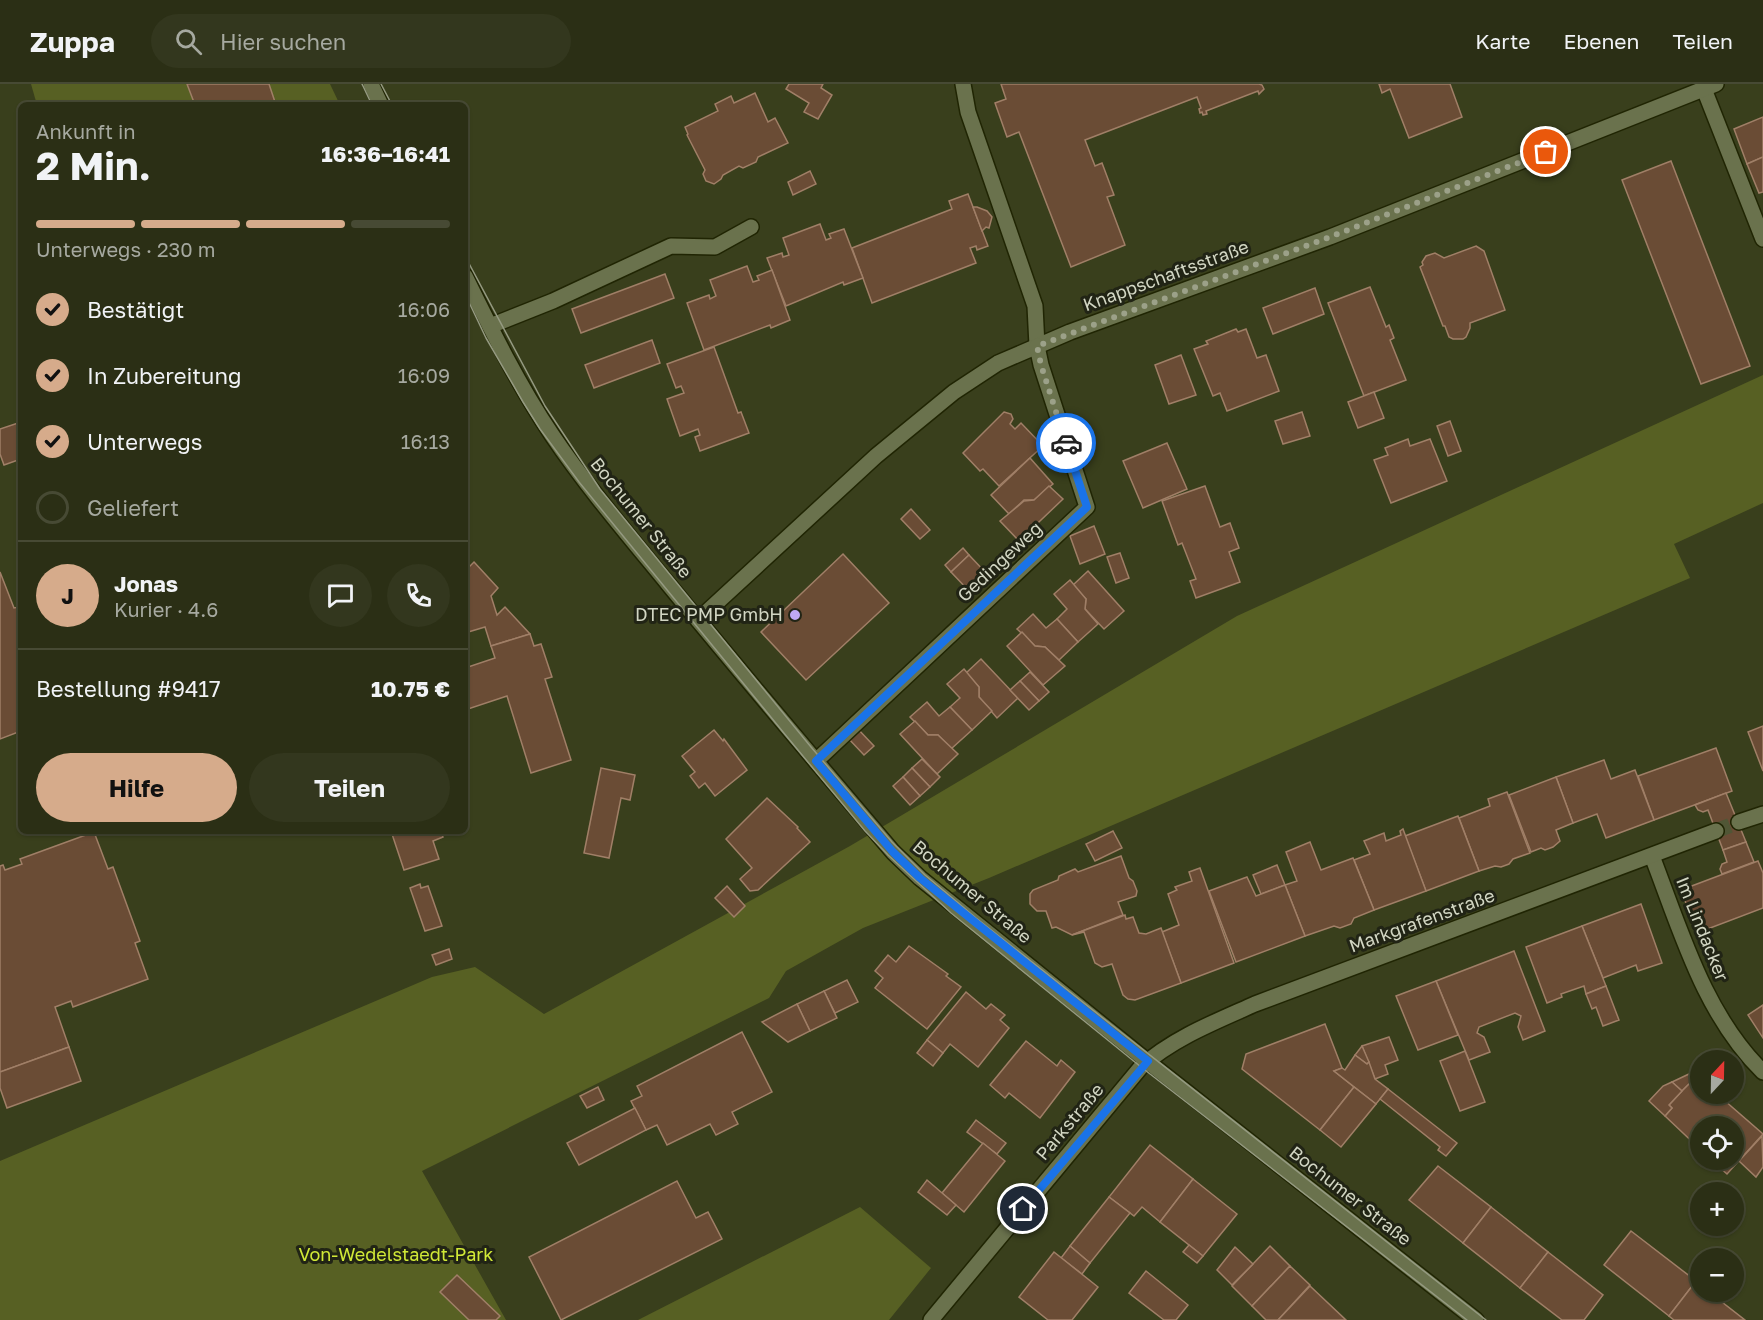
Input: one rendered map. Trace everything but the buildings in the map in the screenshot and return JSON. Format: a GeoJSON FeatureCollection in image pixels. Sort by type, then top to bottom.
{"type":"FeatureCollection","features":[{"type":"Feature","properties":{"kind":"street"},"geometry":{"type":"LineString","coordinates":[[371,84],[380,102]]}},
{"type":"Feature","properties":{"kind":"street"},"geometry":{"type":"LineString","coordinates":[[963,84],[968,112],[1035,306],[1037,346]]}},
{"type":"Feature","properties":{"kind":"street"},"geometry":{"type":"LineString","coordinates":[[1710,86],[1763,239]]}},
{"type":"Feature","properties":{"kind":"street","name":"Knappschaftsstraße"},"geometry":{"type":"LineString","coordinates":[[698,620],[876,456],[954,392],[998,363],[1037,346],[1330,237],[1710,86]]}},
{"type":"Feature","properties":{"kind":"street"},"geometry":{"type":"LineString","coordinates":[[490,326],[553,302],[671,246],[715,247],[751,227]]}},
{"type":"Feature","properties":{"kind":"street","name":"Bochumer Straße"},"geometry":{"type":"LineString","coordinates":[[468,282],[504,356],[552,435],[596,495],[893,852],[920,878],[1476,1320]]}},
{"type":"Feature","properties":{"kind":"street","name":"Gedingeweg"},"geometry":{"type":"LineString","coordinates":[[816,761],[1087,507],[1041,365],[1037,346]]}},
{"type":"Feature","properties":{"kind":"street","name":"Markgrafenstraße"},"geometry":{"type":"LineString","coordinates":[[1148,1061],[1197,1031],[1256,1004],[1716,831]]}},
{"type":"Feature","properties":{"kind":"street","name":"Im Lindacker"},"geometry":{"type":"LineString","coordinates":[[1652,856],[1700,980],[1740,1047],[1763,1072]]}},
{"type":"Feature","properties":{"kind":"street","name":"Parkstraße"},"geometry":{"type":"LineString","coordinates":[[931,1320],[1148,1061]]}},
{"type":"Feature","properties":{"kind":"green space"},"geometry":{"type":"Polygon","coordinates":[[[31,84],[330,84],[339,102],[36,102],[31,84]]]}},
{"type":"Feature","properties":{"kind":"green space","name":"Von-Wedelstaedt-Park"},"geometry":{"type":"Polygon","coordinates":[[[1763,375],[1763,503],[1674,544],[1690,578],[989,878],[863,928],[786,971],[769,998],[422,1171],[506,1320],[0,1320],[0,1161],[432,977],[475,967],[544,1014],[850,846],[1237,616],[1763,375]]]}},
{"type":"Feature","properties":{"kind":"green space"},"geometry":{"type":"Polygon","coordinates":[[[860,1207],[931,1268],[889,1320],[638,1320],[860,1207]]]}},
{"type":"Feature","properties":{"kind":"tunnel"},"geometry":{"type":"LineString","coordinates":[[1716,831],[1739,822]]}},
{"type":"Feature","properties":{"kind":"tram line"},"geometry":{"type":"LineString","coordinates":[[362,84],[371,102]]}},
{"type":"Feature","properties":{"kind":"tram line"},"geometry":{"type":"LineString","coordinates":[[381,84],[390,102]]}},
{"type":"Feature","properties":{"kind":"tram line"},"geometry":{"type":"LineString","coordinates":[[468,262],[545,406],[600,489],[811,747],[892,842],[925,875],[976,918],[1486,1320]]}},
{"type":"Feature","properties":{"kind":"tram line"},"geometry":{"type":"LineString","coordinates":[[468,300],[486,338],[523,402],[579,482],[865,831],[888,855],[951,913],[1141,1067],[1467,1320]]}},
{"type":"Feature","properties":{"kind":"way so far"},"geometry":{"type":"LineString","coordinates":[[1066,443],[1037,346],[1330,237],[1546,152]]}},
{"type":"Feature","properties":{"kind":"place","name":"DTEC PMP GmbH"},"geometry":{"type":"Point","coordinates":[795,615]}},
{"type":"Feature","properties":{"kind":"route"},"geometry":{"type":"LineString","coordinates":[[1023,1209],[1148,1061],[920,878],[893,852],[816,761],[1087,507],[1066,443]]}}]}
